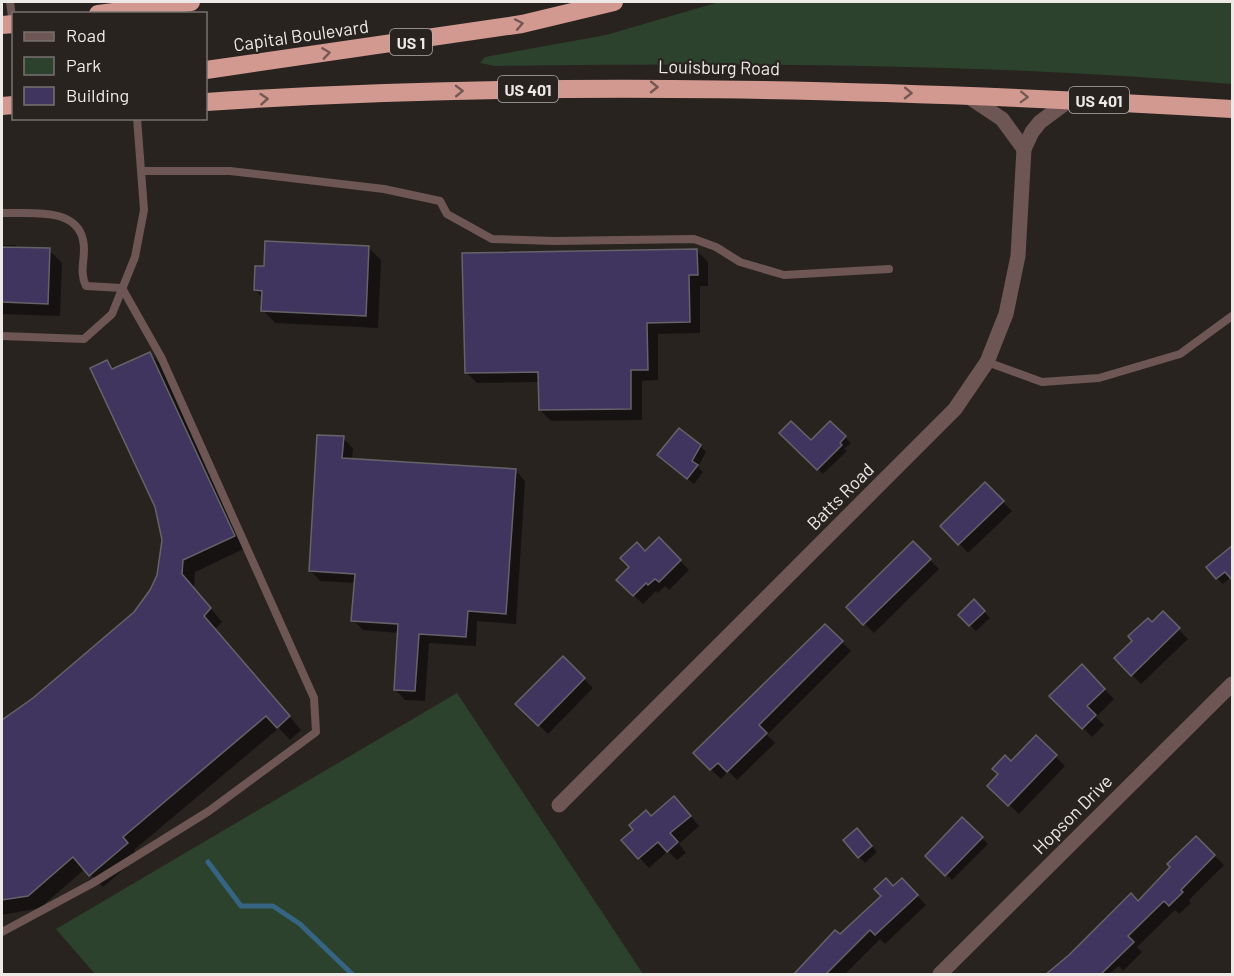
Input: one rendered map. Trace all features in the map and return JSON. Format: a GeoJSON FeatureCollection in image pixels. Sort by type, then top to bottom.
{"type":"FeatureCollection","features":[{"type":"Feature","properties":{"kind":"highway"},"geometry":{"type":"LineString","coordinates":[[103,12],[118,6],[191,2]]}},
{"type":"Feature","properties":{"kind":"highway","name":"Capital Boulevard"},"geometry":{"type":"LineString","coordinates":[[207,70],[522,24],[614,2]]}},
{"type":"Feature","properties":{"kind":"highway","name":"Louisburg Road"},"geometry":{"type":"LineString","coordinates":[[207,102],[334,94],[644,87],[965,95],[1233,109]]}},
{"type":"Feature","properties":{"kind":"street"},"geometry":{"type":"LineString","coordinates":[[965,95],[1002,119],[1024,149]]}},
{"type":"Feature","properties":{"kind":"street","name":"Batts Road"},"geometry":{"type":"LineString","coordinates":[[559,805],[955,409],[987,362],[1006,314],[1013,288],[1022,226],[1024,149],[1040,122],[1071,99]]}},
{"type":"Feature","properties":{"kind":"street","name":"Hopson Drive"},"geometry":{"type":"LineString","coordinates":[[940,975],[1233,684]]}},
{"type":"Feature","properties":{"kind":"lane"},"geometry":{"type":"LineString","coordinates":[[9,24],[10,2]]}},
{"type":"Feature","properties":{"kind":"lane"},"geometry":{"type":"LineString","coordinates":[[2,336],[84,339],[112,314],[135,257],[144,210],[143,171],[137,120]]}},
{"type":"Feature","properties":{"kind":"lane"},"geometry":{"type":"LineString","coordinates":[[143,171],[230,171],[384,189],[440,201],[447,214],[492,239],[554,241],[694,239],[716,247],[740,262],[784,275],[889,269]]}},
{"type":"Feature","properties":{"kind":"lane"},"geometry":{"type":"LineString","coordinates":[[2,213],[62,215],[76,225],[83,240],[81,276],[86,286],[123,288]]}},
{"type":"Feature","properties":{"kind":"lane"},"geometry":{"type":"LineString","coordinates":[[2,932],[93,883],[209,811],[316,732],[315,698],[161,357],[123,288]]}},
{"type":"Feature","properties":{"kind":"lane"},"geometry":{"type":"LineString","coordinates":[[987,362],[1042,382],[1100,378],[1180,354],[1233,316]]}},
{"type":"Feature","properties":{"kind":"green space"},"geometry":{"type":"Polygon","coordinates":[[[719,2],[1232,2],[1232,84],[956,68],[772,65],[495,66],[480,63],[485,57],[606,35],[719,2]]]}},
{"type":"Feature","properties":{"kind":"green space"},"geometry":{"type":"Polygon","coordinates":[[[457,693],[643,974],[95,974],[56,929],[457,693]]]}},
{"type":"Feature","properties":{"kind":"building"},"geometry":{"type":"Polygon","coordinates":[[[265,241],[369,246],[366,316],[261,311],[262,291],[254,290],[255,266],[264,266],[265,241]]]}},
{"type":"Feature","properties":{"kind":"building"},"geometry":{"type":"Polygon","coordinates":[[[2,247],[50,248],[48,304],[2,302],[2,247]]]}},
{"type":"Feature","properties":{"kind":"building"},"geometry":{"type":"Polygon","coordinates":[[[697,249],[698,275],[689,275],[690,322],[647,323],[648,370],[631,370],[631,409],[539,410],[538,372],[465,373],[462,253],[697,249]]]}},
{"type":"Feature","properties":{"kind":"building"},"geometry":{"type":"Polygon","coordinates":[[[150,352],[235,536],[183,560],[182,574],[211,608],[204,616],[290,716],[277,728],[266,716],[123,837],[128,843],[89,876],[73,857],[28,896],[2,900],[2,720],[33,698],[134,612],[150,590],[157,575],[162,540],[155,507],[90,368],[107,360],[112,369],[150,352]]]}},
{"type":"Feature","properties":{"kind":"building"},"geometry":{"type":"Polygon","coordinates":[[[791,421],[811,440],[830,421],[846,436],[840,443],[842,445],[817,470],[779,433],[791,421]]]}},
{"type":"Feature","properties":{"kind":"building"},"geometry":{"type":"Polygon","coordinates":[[[679,428],[701,445],[692,461],[698,465],[687,479],[657,455],[679,428]]]}},
{"type":"Feature","properties":{"kind":"building"},"geometry":{"type":"Polygon","coordinates":[[[317,435],[344,436],[342,458],[516,469],[506,614],[468,611],[466,637],[419,634],[415,691],[394,690],[398,624],[351,621],[355,574],[309,571],[317,435]]]}},
{"type":"Feature","properties":{"kind":"building"},"geometry":{"type":"Polygon","coordinates":[[[985,482],[1004,501],[958,545],[940,526],[985,482]]]}},
{"type":"Feature","properties":{"kind":"building"},"geometry":{"type":"Polygon","coordinates":[[[659,537],[681,560],[659,582],[655,579],[648,585],[646,583],[633,596],[616,580],[629,567],[620,558],[637,542],[645,551],[659,537]]]}},
{"type":"Feature","properties":{"kind":"building"},"geometry":{"type":"Polygon","coordinates":[[[913,541],[931,559],[863,625],[846,607],[913,541]]]}},
{"type":"Feature","properties":{"kind":"building"},"geometry":{"type":"Polygon","coordinates":[[[1233,545],[1233,581],[1225,572],[1216,579],[1206,567],[1233,545]]]}},
{"type":"Feature","properties":{"kind":"building"},"geometry":{"type":"Polygon","coordinates":[[[974,599],[985,611],[969,626],[958,615],[974,599]]]}},
{"type":"Feature","properties":{"kind":"building"},"geometry":{"type":"Polygon","coordinates":[[[1163,611],[1180,628],[1131,676],[1114,658],[1132,641],[1128,636],[1148,618],[1152,622],[1163,611]]]}},
{"type":"Feature","properties":{"kind":"building"},"geometry":{"type":"Polygon","coordinates":[[[825,624],[843,641],[759,725],[767,733],[727,772],[718,763],[710,770],[693,753],[825,624]]]}},
{"type":"Feature","properties":{"kind":"building"},"geometry":{"type":"Polygon","coordinates":[[[563,656],[585,678],[538,726],[515,704],[563,656]]]}},
{"type":"Feature","properties":{"kind":"building"},"geometry":{"type":"Polygon","coordinates":[[[1082,664],[1105,689],[1087,706],[1096,715],[1082,729],[1049,696],[1082,664]]]}},
{"type":"Feature","properties":{"kind":"building"},"geometry":{"type":"Polygon","coordinates":[[[1036,735],[1057,755],[1008,806],[987,786],[998,774],[992,769],[1005,755],[1011,761],[1036,735]]]}},
{"type":"Feature","properties":{"kind":"building"},"geometry":{"type":"Polygon","coordinates":[[[674,796],[691,816],[670,833],[678,842],[667,852],[658,842],[638,859],[621,840],[633,830],[629,825],[646,810],[651,816],[674,796]]]}},
{"type":"Feature","properties":{"kind":"building"},"geometry":{"type":"Polygon","coordinates":[[[962,817],[983,837],[945,876],[925,856],[962,817]]]}},
{"type":"Feature","properties":{"kind":"building"},"geometry":{"type":"Polygon","coordinates":[[[857,828],[872,846],[858,858],[843,840],[857,828]]]}},
{"type":"Feature","properties":{"kind":"building"},"geometry":{"type":"Polygon","coordinates":[[[1196,836],[1215,855],[1181,890],[1183,892],[1169,906],[1164,901],[1128,936],[1134,942],[1100,975],[1045,975],[1069,955],[1131,893],[1138,901],[1170,867],[1167,864],[1196,836]]]}},
{"type":"Feature","properties":{"kind":"building"},"geometry":{"type":"Polygon","coordinates":[[[886,878],[893,886],[902,878],[918,895],[875,935],[870,930],[825,975],[793,975],[835,930],[840,934],[881,896],[874,889],[886,878]]]}},
{"type":"Feature","properties":{"kind":"waterway"},"geometry":{"type":"LineString","coordinates":[[208,862],[241,906],[273,906],[300,924],[352,974]]}}]}
